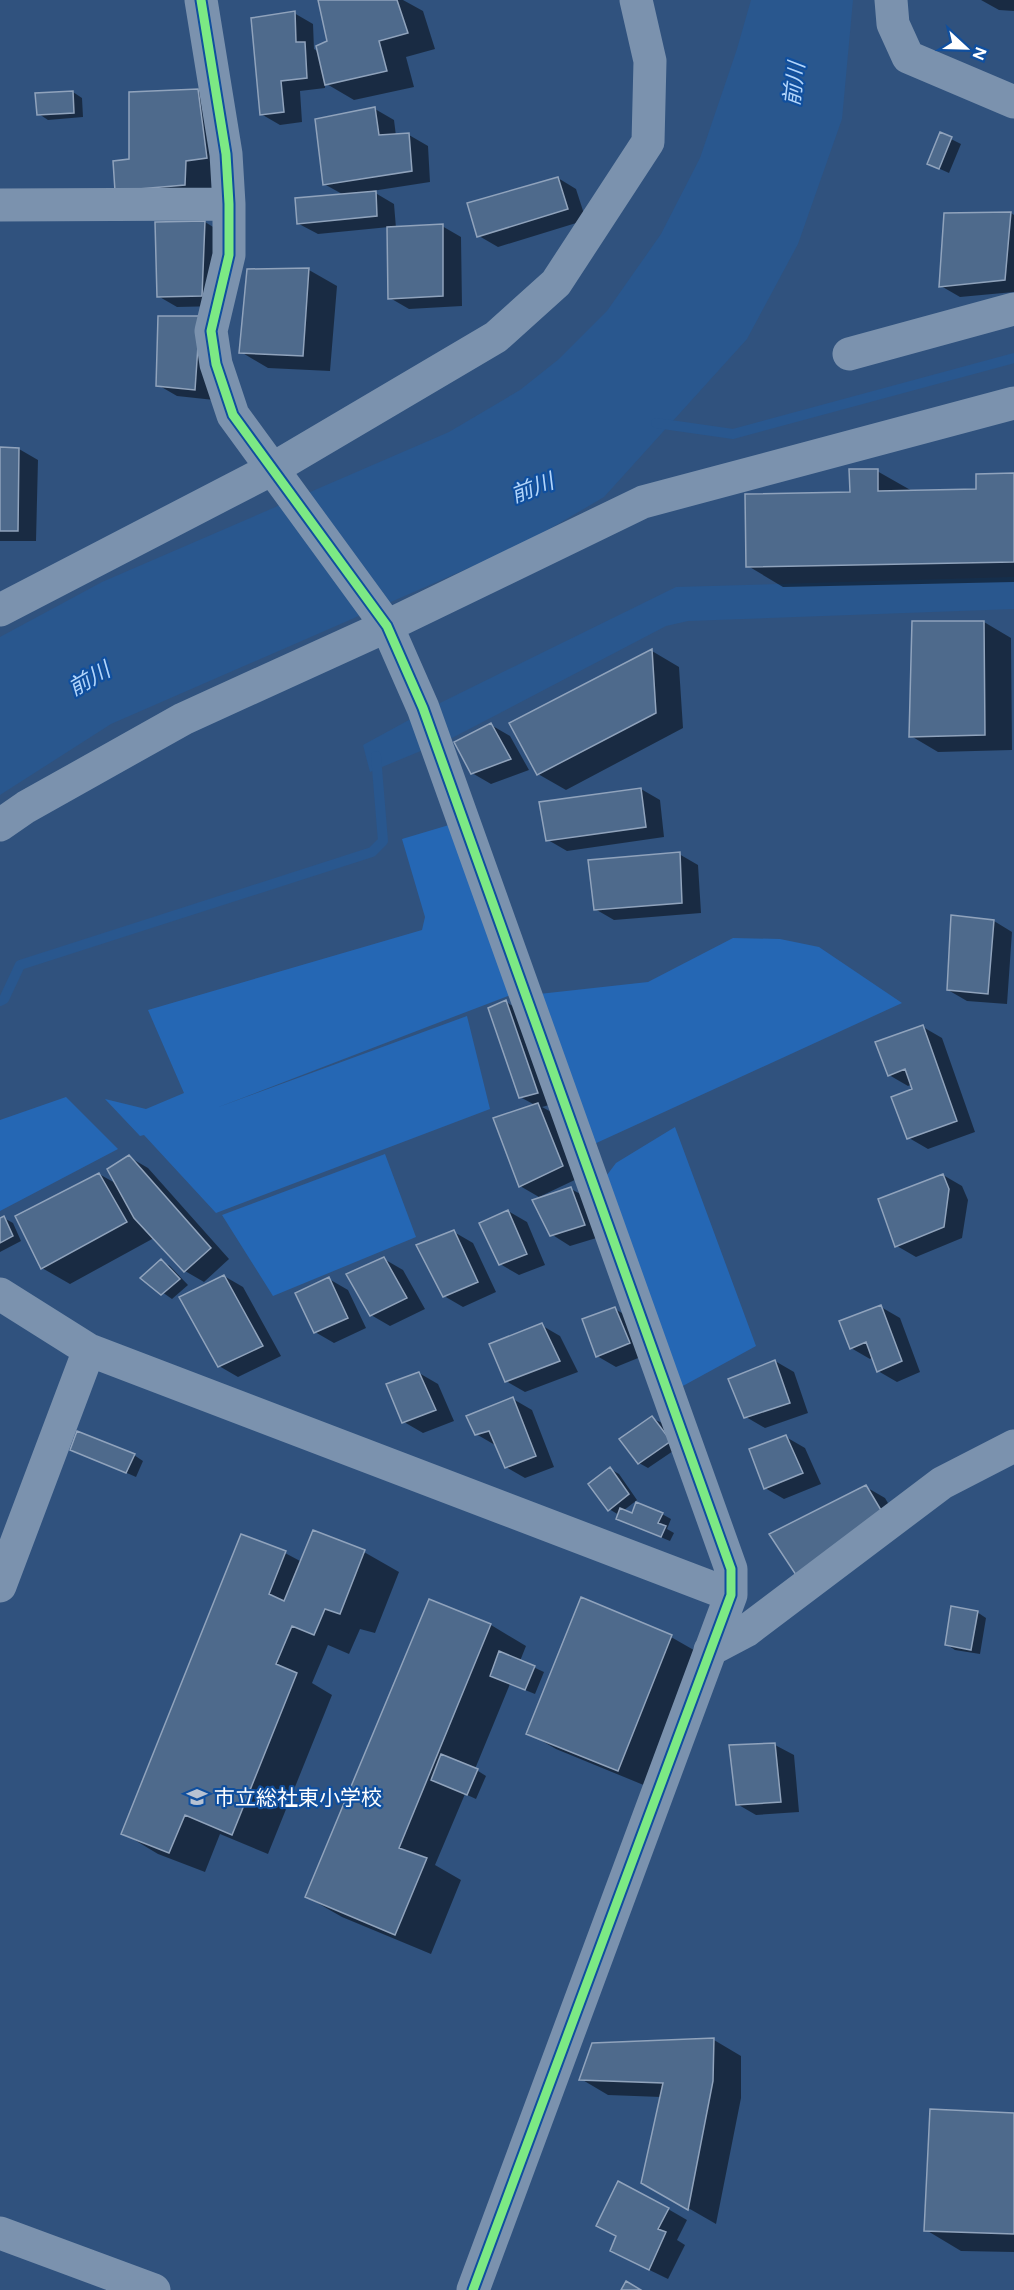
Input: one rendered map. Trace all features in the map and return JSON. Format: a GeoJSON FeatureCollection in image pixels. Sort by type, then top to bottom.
{"type":"FeatureCollection","features":[{"type":"Feature","properties":{"kind":"street"},"geometry":{"type":"LineString","coordinates":[[201,0],[226,154],[229,204],[229,255],[212,331],[216,364],[232,415],[384,621],[423,708],[731,1569],[730,1595],[473,2290]]}},
{"type":"Feature","properties":{"kind":"street"},"geometry":{"type":"LineString","coordinates":[[0,610],[279,477],[496,338],[556,283],[648,142],[650,61],[636,0]]}},
{"type":"Feature","properties":{"kind":"street"},"geometry":{"type":"LineString","coordinates":[[891,0],[893,24],[908,57],[1014,102]]}},
{"type":"Feature","properties":{"kind":"street"},"geometry":{"type":"LineString","coordinates":[[0,205],[229,204]]}},
{"type":"Feature","properties":{"kind":"street"},"geometry":{"type":"LineString","coordinates":[[849,354],[1014,309]]}},
{"type":"Feature","properties":{"kind":"street"},"geometry":{"type":"LineString","coordinates":[[0,825],[26,807],[183,719],[384,621],[643,502],[1014,403]]}},
{"type":"Feature","properties":{"kind":"street"},"geometry":{"type":"LineString","coordinates":[[0,1294],[89,1350],[730,1595]]}},
{"type":"Feature","properties":{"kind":"street"},"geometry":{"type":"LineString","coordinates":[[0,1586],[89,1350]]}},
{"type":"Feature","properties":{"kind":"street"},"geometry":{"type":"LineString","coordinates":[[710,1650],[746,1631],[942,1483],[1014,1446]]}},
{"type":"Feature","properties":{"kind":"street"},"geometry":{"type":"LineString","coordinates":[[0,2233],[149,2289]]}},
{"type":"Feature","properties":{"kind":"shaded area"},"geometry":{"type":"Polygon","coordinates":[[[449,825],[513,994],[216,1108],[467,1016],[490,1109],[216,1213],[144,1135],[140,1136],[105,1099],[146,1109],[184,1093],[148,1010],[422,930],[425,917],[402,839],[449,825]]]}},
{"type":"Feature","properties":{"kind":"shaded area"},"geometry":{"type":"Polygon","coordinates":[[[733,938],[780,939],[819,947],[902,1003],[592,1145],[539,994],[648,982],[733,938]]]}},
{"type":"Feature","properties":{"kind":"shaded area"},"geometry":{"type":"Polygon","coordinates":[[[66,1097],[118,1149],[0,1211],[0,1120],[66,1097]]]}},
{"type":"Feature","properties":{"kind":"shaded area"},"geometry":{"type":"Polygon","coordinates":[[[675,1127],[756,1346],[681,1387],[607,1175],[616,1163],[675,1127]]]}},
{"type":"Feature","properties":{"kind":"shaded area"},"geometry":{"type":"Polygon","coordinates":[[[385,1154],[416,1237],[273,1296],[222,1215],[385,1154]]]}},
{"type":"Feature","properties":{"kind":"water","name":"前川"},"geometry":{"type":"Polygon","coordinates":[[[751,0],[853,0],[842,119],[798,244],[747,339],[604,497],[524,544],[111,724],[0,795],[0,637],[102,582],[449,432],[520,390],[559,359],[607,311],[661,234],[700,158],[751,0]]]}},
{"type":"Feature","properties":{"kind":"water"},"geometry":{"type":"Polygon","coordinates":[[[1014,577],[1014,609],[688,621],[666,626],[452,738],[370,772],[363,745],[440,703],[676,587],[1014,577]]]}},
{"type":"Feature","properties":{"kind":"building"},"geometry":{"type":"Polygon","coordinates":[[[318,0],[397,0],[408,33],[379,41],[387,71],[325,85],[316,46],[327,41],[318,0]]]}},
{"type":"Feature","properties":{"kind":"building"},"geometry":{"type":"Polygon","coordinates":[[[295,11],[296,42],[305,42],[307,78],[281,81],[284,112],[260,115],[251,18],[295,11]]]}},
{"type":"Feature","properties":{"kind":"building"},"geometry":{"type":"Polygon","coordinates":[[[198,89],[207,158],[186,161],[185,185],[115,191],[113,161],[129,159],[129,92],[198,89]]]}},
{"type":"Feature","properties":{"kind":"building"},"geometry":{"type":"Polygon","coordinates":[[[73,91],[74,113],[37,115],[35,93],[73,91]]]}},
{"type":"Feature","properties":{"kind":"building"},"geometry":{"type":"Polygon","coordinates":[[[375,107],[379,135],[409,133],[412,171],[323,185],[315,119],[375,107]]]}},
{"type":"Feature","properties":{"kind":"building"},"geometry":{"type":"Polygon","coordinates":[[[940,132],[952,137],[939,169],[927,164],[940,132]]]}},
{"type":"Feature","properties":{"kind":"building"},"geometry":{"type":"Polygon","coordinates":[[[558,177],[568,209],[477,237],[467,203],[558,177]]]}},
{"type":"Feature","properties":{"kind":"building"},"geometry":{"type":"Polygon","coordinates":[[[376,191],[377,216],[297,224],[295,198],[376,191]]]}},
{"type":"Feature","properties":{"kind":"building"},"geometry":{"type":"Polygon","coordinates":[[[1011,212],[1005,280],[939,287],[944,213],[1011,212]]]}},
{"type":"Feature","properties":{"kind":"building"},"geometry":{"type":"Polygon","coordinates":[[[205,221],[202,296],[157,297],[155,222],[205,221]]]}},
{"type":"Feature","properties":{"kind":"building"},"geometry":{"type":"Polygon","coordinates":[[[443,224],[443,296],[388,299],[387,227],[443,224]]]}},
{"type":"Feature","properties":{"kind":"building"},"geometry":{"type":"Polygon","coordinates":[[[309,268],[303,356],[239,353],[247,269],[309,268]]]}},
{"type":"Feature","properties":{"kind":"building"},"geometry":{"type":"Polygon","coordinates":[[[158,316],[200,316],[195,390],[156,386],[158,316]]]}},
{"type":"Feature","properties":{"kind":"building"},"geometry":{"type":"Polygon","coordinates":[[[0,447],[19,448],[18,531],[0,531],[0,447]]]}},
{"type":"Feature","properties":{"kind":"building"},"geometry":{"type":"Polygon","coordinates":[[[849,469],[878,469],[878,491],[976,489],[976,474],[1014,473],[1014,562],[746,567],[745,494],[850,492],[849,469]]]}},
{"type":"Feature","properties":{"kind":"building"},"geometry":{"type":"Polygon","coordinates":[[[912,621],[984,621],[985,735],[909,737],[912,621]]]}},
{"type":"Feature","properties":{"kind":"building"},"geometry":{"type":"Polygon","coordinates":[[[652,649],[656,713],[537,775],[509,723],[652,649]]]}},
{"type":"Feature","properties":{"kind":"building"},"geometry":{"type":"Polygon","coordinates":[[[491,723],[511,759],[471,774],[454,742],[491,723]]]}},
{"type":"Feature","properties":{"kind":"building"},"geometry":{"type":"Polygon","coordinates":[[[641,788],[646,827],[546,841],[539,802],[641,788]]]}},
{"type":"Feature","properties":{"kind":"building"},"geometry":{"type":"Polygon","coordinates":[[[680,852],[682,903],[594,910],[588,860],[680,852]]]}},
{"type":"Feature","properties":{"kind":"building"},"geometry":{"type":"Polygon","coordinates":[[[951,915],[994,920],[988,994],[947,990],[951,915]]]}},
{"type":"Feature","properties":{"kind":"building"},"geometry":{"type":"Polygon","coordinates":[[[506,1000],[538,1093],[519,1098],[488,1008],[506,1000]]]}},
{"type":"Feature","properties":{"kind":"building"},"geometry":{"type":"Polygon","coordinates":[[[923,1025],[957,1121],[907,1139],[891,1097],[912,1089],[905,1069],[888,1076],[875,1042],[923,1025]]]}},
{"type":"Feature","properties":{"kind":"building"},"geometry":{"type":"Polygon","coordinates":[[[538,1103],[563,1166],[519,1187],[493,1118],[538,1103]]]}},
{"type":"Feature","properties":{"kind":"building"},"geometry":{"type":"Polygon","coordinates":[[[129,1155],[211,1248],[184,1272],[134,1218],[107,1169],[129,1155]]]}},
{"type":"Feature","properties":{"kind":"building"},"geometry":{"type":"Polygon","coordinates":[[[99,1173],[127,1222],[41,1269],[15,1216],[99,1173]]]}},
{"type":"Feature","properties":{"kind":"building"},"geometry":{"type":"Polygon","coordinates":[[[943,1174],[949,1189],[944,1227],[895,1247],[878,1199],[943,1174]]]}},
{"type":"Feature","properties":{"kind":"building"},"geometry":{"type":"Polygon","coordinates":[[[571,1187],[585,1225],[550,1236],[532,1200],[571,1187]]]}},
{"type":"Feature","properties":{"kind":"building"},"geometry":{"type":"Polygon","coordinates":[[[508,1210],[527,1254],[499,1265],[479,1223],[508,1210]]]}},
{"type":"Feature","properties":{"kind":"building"},"geometry":{"type":"Polygon","coordinates":[[[4,1216],[13,1236],[0,1243],[0,1218],[4,1216]]]}},
{"type":"Feature","properties":{"kind":"building"},"geometry":{"type":"Polygon","coordinates":[[[454,1230],[478,1282],[443,1297],[416,1245],[454,1230]]]}},
{"type":"Feature","properties":{"kind":"building"},"geometry":{"type":"Polygon","coordinates":[[[384,1257],[407,1298],[370,1316],[346,1274],[384,1257]]]}},
{"type":"Feature","properties":{"kind":"building"},"geometry":{"type":"Polygon","coordinates":[[[161,1259],[180,1279],[161,1295],[140,1278],[161,1259]]]}},
{"type":"Feature","properties":{"kind":"building"},"geometry":{"type":"Polygon","coordinates":[[[224,1275],[263,1346],[218,1367],[179,1297],[224,1275]]]}},
{"type":"Feature","properties":{"kind":"building"},"geometry":{"type":"Polygon","coordinates":[[[329,1277],[348,1318],[314,1333],[295,1293],[329,1277]]]}},
{"type":"Feature","properties":{"kind":"building"},"geometry":{"type":"Polygon","coordinates":[[[881,1305],[902,1361],[877,1372],[866,1342],[850,1349],[839,1321],[881,1305]]]}},
{"type":"Feature","properties":{"kind":"building"},"geometry":{"type":"Polygon","coordinates":[[[615,1307],[630,1343],[596,1357],[582,1319],[615,1307]]]}},
{"type":"Feature","properties":{"kind":"building"},"geometry":{"type":"Polygon","coordinates":[[[542,1323],[560,1361],[505,1382],[489,1344],[542,1323]]]}},
{"type":"Feature","properties":{"kind":"building"},"geometry":{"type":"Polygon","coordinates":[[[775,1360],[790,1403],[744,1418],[728,1379],[775,1360]]]}},
{"type":"Feature","properties":{"kind":"building"},"geometry":{"type":"Polygon","coordinates":[[[419,1372],[436,1410],[402,1423],[386,1384],[419,1372]]]}},
{"type":"Feature","properties":{"kind":"building"},"geometry":{"type":"Polygon","coordinates":[[[513,1397],[536,1456],[505,1468],[489,1431],[475,1435],[466,1416],[513,1397]]]}},
{"type":"Feature","properties":{"kind":"building"},"geometry":{"type":"Polygon","coordinates":[[[652,1416],[671,1441],[638,1464],[619,1439],[652,1416]]]}},
{"type":"Feature","properties":{"kind":"building"},"geometry":{"type":"Polygon","coordinates":[[[77,1431],[135,1454],[126,1473],[70,1450],[77,1431]]]}},
{"type":"Feature","properties":{"kind":"building"},"geometry":{"type":"Polygon","coordinates":[[[786,1435],[803,1473],[764,1489],[749,1449],[786,1435]]]}},
{"type":"Feature","properties":{"kind":"building"},"geometry":{"type":"Polygon","coordinates":[[[610,1467],[629,1494],[608,1511],[588,1484],[610,1467]]]}},
{"type":"Feature","properties":{"kind":"building"},"geometry":{"type":"Polygon","coordinates":[[[866,1485],[884,1515],[798,1578],[769,1534],[866,1485]]]}},
{"type":"Feature","properties":{"kind":"building"},"geometry":{"type":"Polygon","coordinates":[[[636,1502],[663,1513],[658,1523],[666,1526],[661,1537],[616,1519],[620,1508],[632,1513],[636,1502]]]}},
{"type":"Feature","properties":{"kind":"building"},"geometry":{"type":"Polygon","coordinates":[[[313,1530],[365,1550],[340,1614],[325,1609],[314,1635],[292,1626],[276,1664],[297,1673],[232,1835],[185,1815],[169,1853],[121,1834],[241,1534],[286,1551],[269,1594],[284,1601],[313,1530]]]}},
{"type":"Feature","properties":{"kind":"building"},"geometry":{"type":"Polygon","coordinates":[[[581,1597],[672,1635],[618,1771],[526,1734],[581,1597]]]}},
{"type":"Feature","properties":{"kind":"building"},"geometry":{"type":"Polygon","coordinates":[[[429,1599],[491,1624],[399,1848],[427,1858],[395,1935],[305,1897],[429,1599]]]}},
{"type":"Feature","properties":{"kind":"building"},"geometry":{"type":"Polygon","coordinates":[[[951,1606],[978,1611],[971,1650],[945,1645],[951,1606]]]}},
{"type":"Feature","properties":{"kind":"building"},"geometry":{"type":"Polygon","coordinates":[[[499,1651],[535,1666],[525,1690],[490,1676],[499,1651]]]}},
{"type":"Feature","properties":{"kind":"building"},"geometry":{"type":"Polygon","coordinates":[[[775,1743],[781,1802],[736,1805],[729,1745],[775,1743]]]}},
{"type":"Feature","properties":{"kind":"building"},"geometry":{"type":"Polygon","coordinates":[[[441,1754],[478,1769],[467,1795],[431,1780],[441,1754]]]}},
{"type":"Feature","properties":{"kind":"building"},"geometry":{"type":"Polygon","coordinates":[[[714,2038],[713,2081],[688,2210],[641,2183],[663,2083],[579,2080],[592,2043],[714,2038]]]}},
{"type":"Feature","properties":{"kind":"building"},"geometry":{"type":"Polygon","coordinates":[[[930,2109],[1014,2113],[1014,2234],[924,2231],[930,2109]]]}},
{"type":"Feature","properties":{"kind":"building"},"geometry":{"type":"Polygon","coordinates":[[[618,2181],[669,2208],[658,2229],[666,2232],[649,2270],[610,2251],[616,2236],[596,2226],[618,2181]]]}},
{"type":"Feature","properties":{"kind":"building"},"geometry":{"type":"Polygon","coordinates":[[[626,2281],[641,2290],[621,2290],[626,2281]]]}},
{"type":"Feature","properties":{"kind":"waterway"},"geometry":{"type":"LineString","coordinates":[[656,423],[733,434],[1014,358]]}},
{"type":"Feature","properties":{"kind":"waterway"},"geometry":{"type":"LineString","coordinates":[[0,1001],[4,999],[20,965],[372,852],[383,841],[376,756]]}},
{"type":"Feature","properties":{"kind":"cycle path"},"geometry":{"type":"LineString","coordinates":[[201,0],[226,154],[229,204],[229,255],[211,331],[216,364],[233,415],[387,626],[423,708],[731,1569],[731,1595],[473,2290]]}},
{"type":"Feature","properties":{"kind":"place","name":"市立総社東小学校"},"geometry":{"type":"Point","coordinates":[197,1797]}}]}
